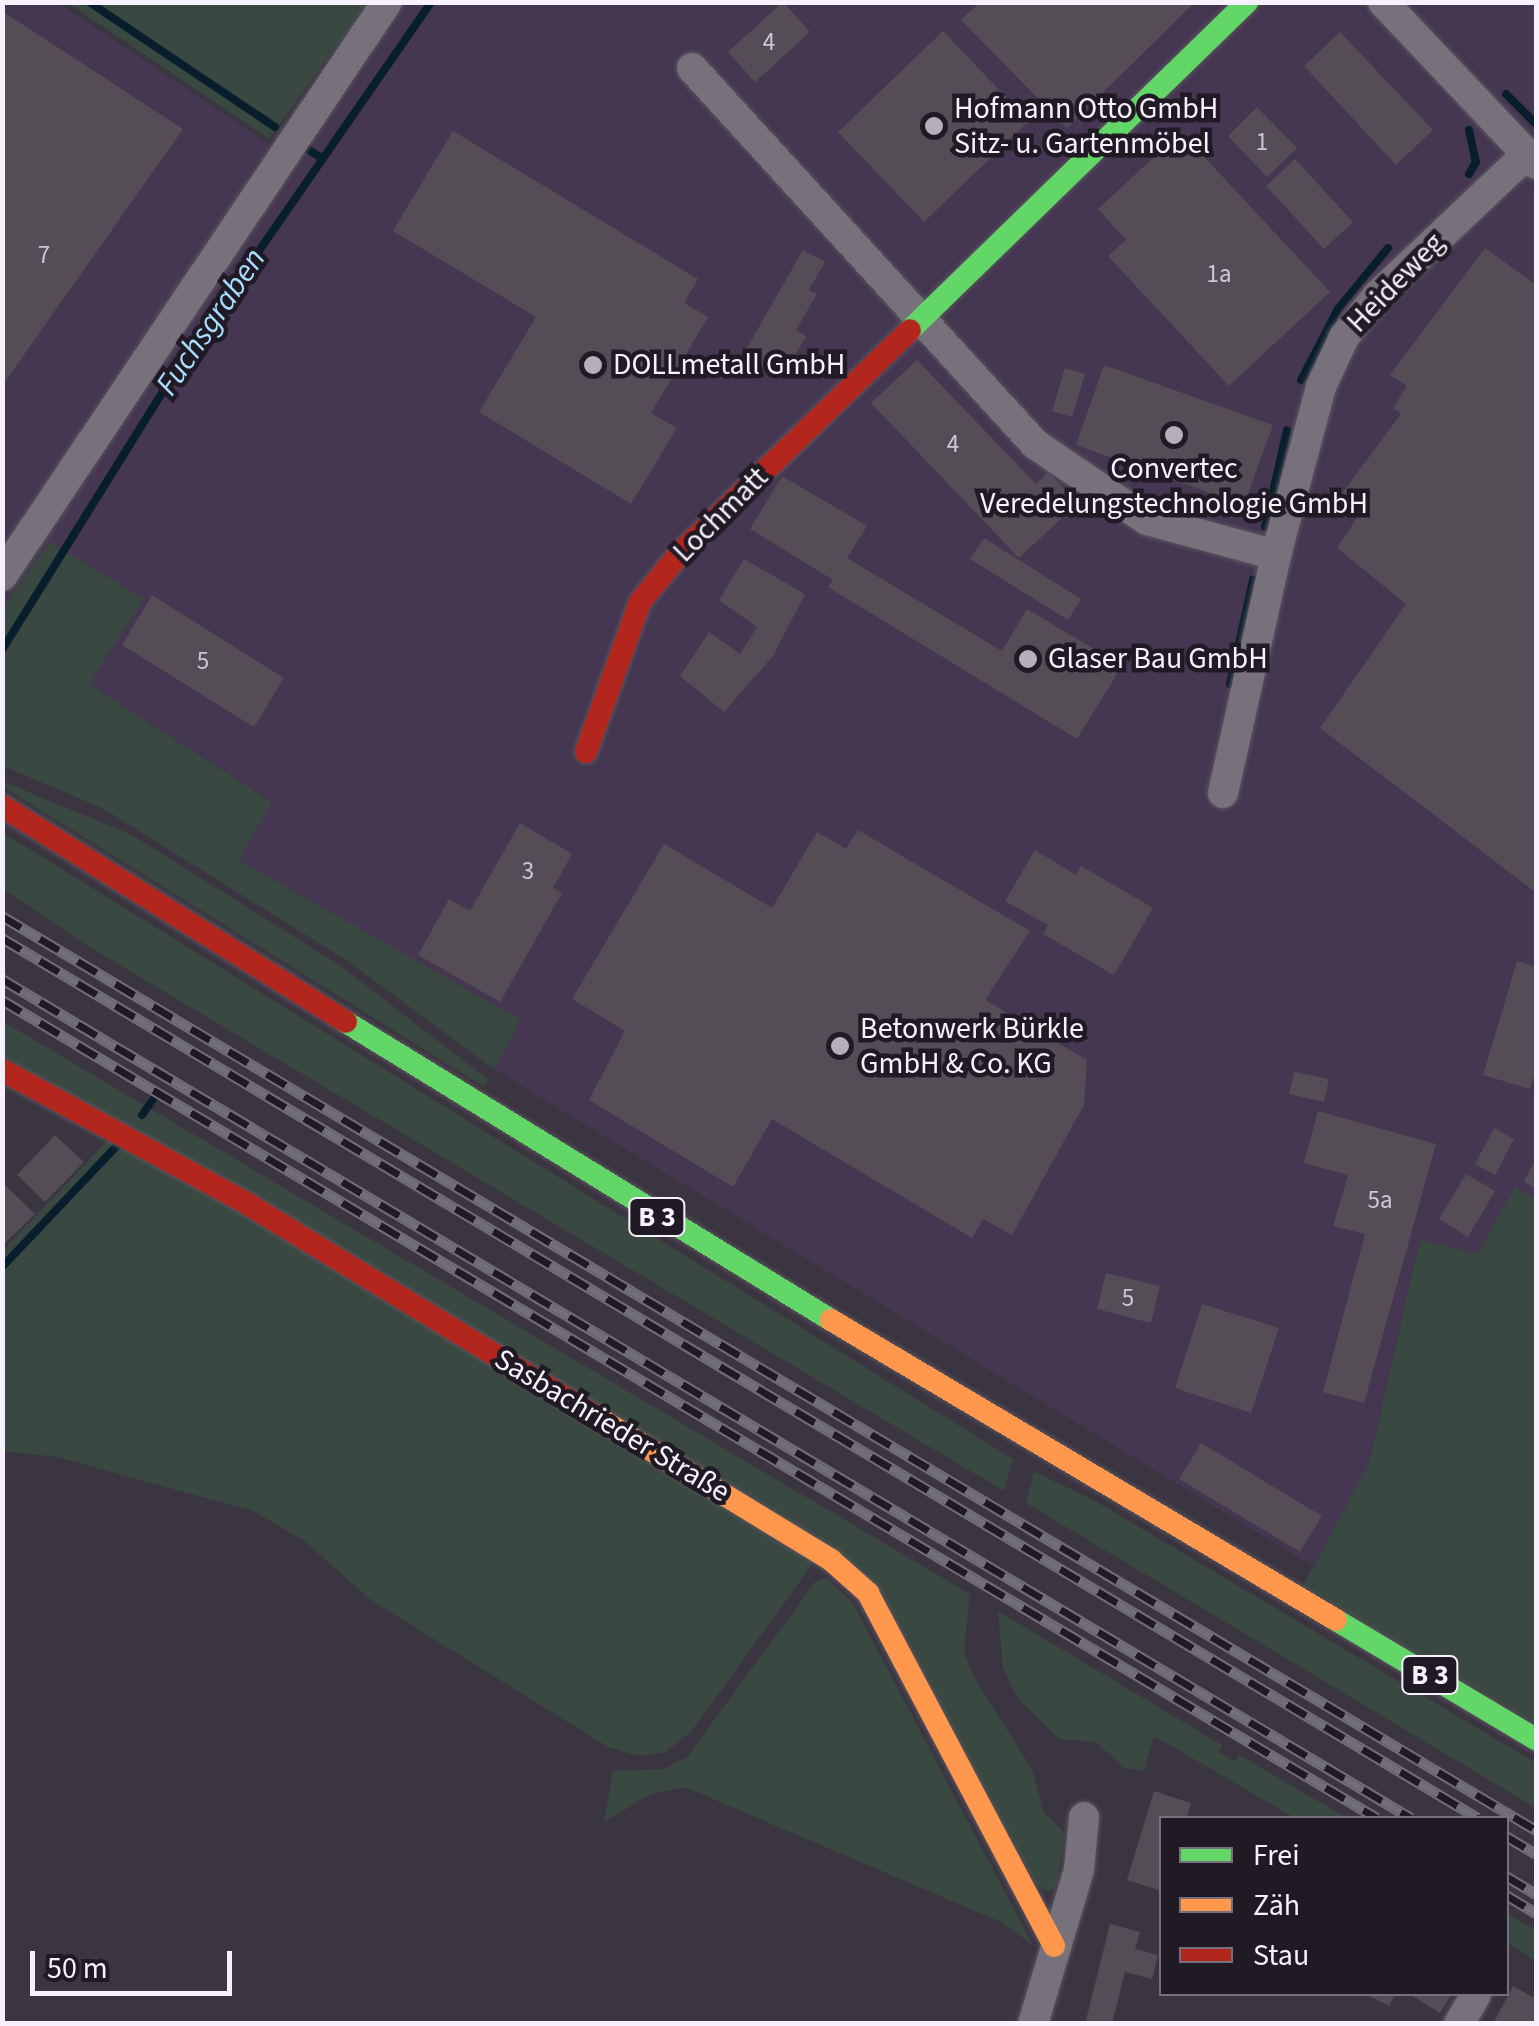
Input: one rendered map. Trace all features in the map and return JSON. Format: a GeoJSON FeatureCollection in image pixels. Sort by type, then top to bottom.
{"type":"FeatureCollection","features":[{"type":"Feature","properties":{"kind":"street"},"geometry":{"type":"LineString","coordinates":[[2,576],[388,2]]}},
{"type":"Feature","properties":{"kind":"street","name":"Lochmatt"},"geometry":{"type":"LineString","coordinates":[[586,752],[640,602],[680,553],[1246,2]]}},
{"type":"Feature","properties":{"kind":"street"},"geometry":{"type":"LineString","coordinates":[[1383,2],[1532,159]]}},
{"type":"Feature","properties":{"kind":"street"},"geometry":{"type":"LineString","coordinates":[[692,68],[1035,444],[1096,490],[1147,520],[1276,554]]}},
{"type":"Feature","properties":{"kind":"street","name":"Heideweg"},"geometry":{"type":"LineString","coordinates":[[1222,794],[1276,554],[1321,386],[1344,337],[1379,294],[1532,159]]}},
{"type":"Feature","properties":{"kind":"street","name":"B 3"},"geometry":{"type":"LineString","coordinates":[[2,806],[648,1212],[1536,1739]]}},
{"type":"Feature","properties":{"kind":"street","name":"Sasbachrieder Straße"},"geometry":{"type":"LineString","coordinates":[[2,1070],[251,1206],[831,1560],[868,1593],[1054,1946]]}},
{"type":"Feature","properties":{"kind":"street"},"geometry":{"type":"LineString","coordinates":[[1033,2024],[1079,1870],[1084,1817]]}},
{"type":"Feature","properties":{"kind":"street"},"geometry":{"type":"LineString","coordinates":[[1459,2024],[1475,1996]]}},
{"type":"Feature","properties":{"kind":"shaded area"},"geometry":{"type":"Polygon","coordinates":[[[2,3],[58,3],[270,145],[369,3],[1536,3],[1536,1199],[1514,1188],[1477,1255],[1420,1239],[1369,1463],[1314,1567],[494,1069],[520,1020],[239,860],[271,801],[89,684],[3,705],[2,3]]]}},
{"type":"Feature","properties":{"kind":"green space"},"geometry":{"type":"Polygon","coordinates":[[[68,3],[367,3],[269,139],[68,3]]]}},
{"type":"Feature","properties":{"kind":"green space"},"geometry":{"type":"Polygon","coordinates":[[[50,542],[144,599],[89,684],[272,802],[239,860],[521,1020],[494,1069],[346,960],[104,809],[3,766],[3,607],[50,542]]]}},
{"type":"Feature","properties":{"kind":"green space"},"geometry":{"type":"Polygon","coordinates":[[[2,781],[132,835],[339,965],[489,1080],[484,1087],[3,787],[2,781]]]}},
{"type":"Feature","properties":{"kind":"green space"},"geometry":{"type":"Polygon","coordinates":[[[2,832],[1013,1459],[1004,1491],[91,948],[3,889],[2,832]]]}},
{"type":"Feature","properties":{"kind":"green space"},"geometry":{"type":"Polygon","coordinates":[[[2,1021],[970,1594],[964,1651],[973,1676],[1032,1769],[1044,1812],[1065,1834],[1056,1887],[1048,1892],[1036,1884],[887,1610],[3,1055],[2,1021]]]}},
{"type":"Feature","properties":{"kind":"green space"},"geometry":{"type":"Polygon","coordinates":[[[112,1136],[819,1555],[691,1732],[664,1753],[639,1756],[608,1747],[371,1600],[303,1540],[253,1511],[57,1457],[3,1451],[3,1250],[112,1136]]]}},
{"type":"Feature","properties":{"kind":"green space"},"geometry":{"type":"Polygon","coordinates":[[[1515,1187],[1536,1199],[1536,1724],[1303,1586],[1369,1463],[1420,1239],[1477,1254],[1515,1187]]]}},
{"type":"Feature","properties":{"kind":"green space"},"geometry":{"type":"Polygon","coordinates":[[[1034,1472],[1092,1499],[1536,1763],[1536,1808],[1026,1503],[1034,1472]]]}},
{"type":"Feature","properties":{"kind":"green space"},"geometry":{"type":"Polygon","coordinates":[[[826,1577],[853,1603],[1033,1945],[1001,1922],[685,1787],[651,1794],[604,1822],[613,1771],[664,1769],[687,1757],[815,1582],[826,1577]]]}},
{"type":"Feature","properties":{"kind":"green space"},"geometry":{"type":"Polygon","coordinates":[[[998,1611],[1222,1745],[1219,1752],[1235,1761],[1239,1755],[1344,1816],[1292,1816],[1154,1736],[1144,1771],[1124,1768],[1096,1742],[1059,1739],[1018,1699],[1003,1668],[998,1611]]]}},
{"type":"Feature","properties":{"kind":"green space"},"geometry":{"type":"Polygon","coordinates":[[[1509,1914],[1536,1930],[1536,1961],[1509,1944],[1509,1914]]]}},
{"type":"Feature","properties":{"kind":"building"},"geometry":{"type":"Polygon","coordinates":[[[783,2],[810,32],[755,82],[728,52],[783,2]]]}},
{"type":"Feature","properties":{"kind":"building"},"geometry":{"type":"Polygon","coordinates":[[[980,2],[1195,2],[1067,128],[961,20],[980,2]]]}},
{"type":"Feature","properties":{"kind":"building"},"geometry":{"type":"Polygon","coordinates":[[[2,11],[183,129],[2,386],[2,11]]]}},
{"type":"Feature","properties":{"kind":"building","name":"Hofmann Otto GmbH Sitz- u. Gartenmöbel"},"geometry":{"type":"Polygon","coordinates":[[[943,31],[1029,121],[924,222],[838,132],[943,31]]]}},
{"type":"Feature","properties":{"kind":"building"},"geometry":{"type":"Polygon","coordinates":[[[1340,32],[1433,130],[1396,165],[1304,66],[1340,32]]]}},
{"type":"Feature","properties":{"kind":"building"},"geometry":{"type":"Polygon","coordinates":[[[1257,107],[1297,148],[1267,177],[1228,136],[1257,107]]]}},
{"type":"Feature","properties":{"kind":"building","name":"DOLLmetall GmbH"},"geometry":{"type":"Polygon","coordinates":[[[453,131],[698,279],[684,303],[708,317],[651,413],[677,428],[631,504],[479,412],[536,317],[393,231],[453,131]]]}},
{"type":"Feature","properties":{"kind":"building"},"geometry":{"type":"Polygon","coordinates":[[[1181,132],[1330,292],[1229,386],[1108,256],[1126,240],[1098,209],[1181,132]]]}},
{"type":"Feature","properties":{"kind":"building"},"geometry":{"type":"Polygon","coordinates":[[[1295,159],[1353,222],[1324,249],[1266,186],[1295,159]]]}},
{"type":"Feature","properties":{"kind":"building"},"geometry":{"type":"Polygon","coordinates":[[[1485,248],[1536,285],[1534,891],[1320,728],[1406,604],[1337,548],[1361,512],[1340,496],[1401,414],[1393,408],[1407,386],[1390,375],[1485,248]]]}},
{"type":"Feature","properties":{"kind":"building"},"geometry":{"type":"Polygon","coordinates":[[[803,250],[825,262],[809,290],[817,294],[796,330],[806,336],[782,377],[743,355],[803,250]]]}},
{"type":"Feature","properties":{"kind":"building","name":"Convertec Veredelungstechnologie GmbH"},"geometry":{"type":"Polygon","coordinates":[[[917,360],[1036,484],[1048,472],[1078,503],[1019,558],[871,403],[917,360]]]}},
{"type":"Feature","properties":{"kind":"building","name":"Convertec Veredelungstechnologie GmbH"},"geometry":{"type":"Polygon","coordinates":[[[1104,365],[1273,425],[1244,505],[1076,445],[1104,365]]]}},
{"type":"Feature","properties":{"kind":"building"},"geometry":{"type":"Polygon","coordinates":[[[1065,368],[1085,374],[1072,417],[1052,411],[1065,368]]]}},
{"type":"Feature","properties":{"kind":"building","name":"Glaser Bau GmbH"},"geometry":{"type":"Polygon","coordinates":[[[782,476],[867,526],[847,558],[1002,651],[1027,609],[1122,666],[1077,739],[828,587],[833,580],[750,529],[782,476]]]}},
{"type":"Feature","properties":{"kind":"building"},"geometry":{"type":"Polygon","coordinates":[[[984,538],[1081,599],[1068,620],[970,559],[984,538]]]}},
{"type":"Feature","properties":{"kind":"building"},"geometry":{"type":"Polygon","coordinates":[[[744,559],[805,594],[773,656],[724,712],[680,676],[709,632],[740,654],[757,627],[719,600],[744,559]]]}},
{"type":"Feature","properties":{"kind":"building"},"geometry":{"type":"Polygon","coordinates":[[[152,595],[284,678],[254,727],[122,645],[152,595]]]}},
{"type":"Feature","properties":{"kind":"building"},"geometry":{"type":"Polygon","coordinates":[[[520,823],[572,854],[553,888],[562,893],[500,1002],[418,955],[449,899],[470,911],[520,823]]]}},
{"type":"Feature","properties":{"kind":"building","name":"Betonwerk Bürkle GmbH & Co. KG"},"geometry":{"type":"Polygon","coordinates":[[[858,830],[1030,931],[985,1000],[1087,1060],[1084,1105],[1012,1235],[983,1219],[972,1238],[772,1119],[733,1187],[589,1100],[625,1031],[572,999],[664,844],[772,908],[817,832],[846,849],[858,830]]]}},
{"type":"Feature","properties":{"kind":"building"},"geometry":{"type":"Polygon","coordinates":[[[1035,850],[1076,875],[1081,866],[1153,908],[1114,975],[1043,934],[1048,925],[1005,901],[1035,850]]]}},
{"type":"Feature","properties":{"kind":"building"},"geometry":{"type":"Polygon","coordinates":[[[1517,961],[1536,967],[1536,1068],[1530,1089],[1483,1075],[1517,961]]]}},
{"type":"Feature","properties":{"kind":"building"},"geometry":{"type":"Polygon","coordinates":[[[1294,1072],[1329,1079],[1324,1102],[1289,1094],[1294,1072]]]}},
{"type":"Feature","properties":{"kind":"building"},"geometry":{"type":"Polygon","coordinates":[[[1318,1111],[1436,1144],[1364,1403],[1323,1392],[1365,1234],[1333,1226],[1348,1175],[1304,1163],[1318,1111]]]}},
{"type":"Feature","properties":{"kind":"building"},"geometry":{"type":"Polygon","coordinates":[[[1494,1128],[1514,1139],[1495,1175],[1475,1164],[1494,1128]]]}},
{"type":"Feature","properties":{"kind":"building"},"geometry":{"type":"Polygon","coordinates":[[[55,1135],[84,1162],[45,1202],[17,1175],[55,1135]]]}},
{"type":"Feature","properties":{"kind":"building"},"geometry":{"type":"Polygon","coordinates":[[[1536,1158],[1536,1189],[1524,1182],[1536,1158]]]}},
{"type":"Feature","properties":{"kind":"building"},"geometry":{"type":"Polygon","coordinates":[[[1466,1174],[1495,1191],[1468,1237],[1439,1219],[1466,1174]]]}},
{"type":"Feature","properties":{"kind":"building"},"geometry":{"type":"Polygon","coordinates":[[[2,1182],[35,1214],[2,1246],[2,1182]]]}},
{"type":"Feature","properties":{"kind":"building"},"geometry":{"type":"Polygon","coordinates":[[[1106,1273],[1160,1286],[1151,1323],[1097,1309],[1106,1273]]]}},
{"type":"Feature","properties":{"kind":"building"},"geometry":{"type":"Polygon","coordinates":[[[1202,1304],[1279,1328],[1251,1413],[1175,1388],[1202,1304]]]}},
{"type":"Feature","properties":{"kind":"building"},"geometry":{"type":"Polygon","coordinates":[[[1201,1443],[1322,1516],[1300,1552],[1179,1479],[1201,1443]]]}},
{"type":"Feature","properties":{"kind":"building"},"geometry":{"type":"Polygon","coordinates":[[[1154,1791],[1191,1803],[1188,1816],[1159,1816],[1159,1890],[1127,1880],[1154,1791]]]}},
{"type":"Feature","properties":{"kind":"building"},"geometry":{"type":"Polygon","coordinates":[[[1110,1924],[1140,1932],[1135,1949],[1158,1955],[1152,1979],[1125,1972],[1112,2024],[1085,2024],[1110,1924]]]}},
{"type":"Feature","properties":{"kind":"building"},"geometry":{"type":"Polygon","coordinates":[[[1513,1986],[1536,1999],[1536,2024],[1493,2024],[1513,1986]]]}},
{"type":"Feature","properties":{"kind":"building"},"geometry":{"type":"Polygon","coordinates":[[[1369,1996],[1394,1996],[1389,2006],[1369,1996]]]}},
{"type":"Feature","properties":{"kind":"building"},"geometry":{"type":"Polygon","coordinates":[[[1412,1996],[1451,1996],[1440,2013],[1412,1996]]]}},
{"type":"Feature","properties":{"kind":"waterway"},"geometry":{"type":"LineString","coordinates":[[89,2],[275,127]]}},
{"type":"Feature","properties":{"kind":"waterway","name":"Fuchsgraben"},"geometry":{"type":"LineString","coordinates":[[2,650],[173,375],[431,2]]}},
{"type":"Feature","properties":{"kind":"waterway"},"geometry":{"type":"LineString","coordinates":[[1506,94],[1536,124]]}},
{"type":"Feature","properties":{"kind":"waterway"},"geometry":{"type":"LineString","coordinates":[[1469,130],[1476,162],[1469,174]]}},
{"type":"Feature","properties":{"kind":"waterway"},"geometry":{"type":"LineString","coordinates":[[306,148],[323,159]]}},
{"type":"Feature","properties":{"kind":"waterway"},"geometry":{"type":"LineString","coordinates":[[1301,380],[1338,309],[1388,248]]}},
{"type":"Feature","properties":{"kind":"waterway"},"geometry":{"type":"LineString","coordinates":[[1265,527],[1287,430]]}},
{"type":"Feature","properties":{"kind":"waterway"},"geometry":{"type":"LineString","coordinates":[[1230,684],[1253,580]]}},
{"type":"Feature","properties":{"kind":"waterway"},"geometry":{"type":"LineString","coordinates":[[142,1115],[153,1099]]}},
{"type":"Feature","properties":{"kind":"waterway"},"geometry":{"type":"LineString","coordinates":[[2,1267],[116,1147]]}},
{"type":"Feature","properties":{"kind":"railway"},"geometry":{"type":"LineString","coordinates":[[2,916],[1536,1830]]}},
{"type":"Feature","properties":{"kind":"railway"},"geometry":{"type":"LineString","coordinates":[[2,938],[1475,1816]]}},
{"type":"Feature","properties":{"kind":"railway"},"geometry":{"type":"LineString","coordinates":[[2,979],[1408,1816]]}},
{"type":"Feature","properties":{"kind":"railway"},"geometry":{"type":"LineString","coordinates":[[2,1000],[1374,1816]]}},
{"type":"Feature","properties":{"kind":"railway"},"geometry":{"type":"LineString","coordinates":[[1509,1838],[1536,1854]]}},
{"type":"Feature","properties":{"kind":"railway"},"geometry":{"type":"LineString","coordinates":[[1509,1878],[1536,1894]]}},
{"type":"Feature","properties":{"kind":"railway"},"geometry":{"type":"LineString","coordinates":[[1509,1897],[1536,1913]]}},
{"type":"Feature","properties":{"kind":"traffic: fast"},"geometry":{"type":"LineString","coordinates":[[910,330],[1247,2]]}},
{"type":"Feature","properties":{"kind":"traffic: fast"},"geometry":{"type":"LineString","coordinates":[[346,1022],[831,1320]]}},
{"type":"Feature","properties":{"kind":"traffic: fast"},"geometry":{"type":"LineString","coordinates":[[1336,1620],[1536,1739]]}},
{"type":"Feature","properties":{"kind":"traffic: slow"},"geometry":{"type":"LineString","coordinates":[[831,1320],[1336,1620]]}},
{"type":"Feature","properties":{"kind":"traffic: slow"},"geometry":{"type":"LineString","coordinates":[[597,1417],[831,1560],[868,1593],[1054,1946]]}},
{"type":"Feature","properties":{"kind":"traffic: jam"},"geometry":{"type":"LineString","coordinates":[[586,752],[640,602],[680,553],[910,330]]}},
{"type":"Feature","properties":{"kind":"traffic: jam"},"geometry":{"type":"LineString","coordinates":[[2,806],[346,1022]]}},
{"type":"Feature","properties":{"kind":"traffic: jam"},"geometry":{"type":"LineString","coordinates":[[2,1070],[251,1206],[597,1417]]}},
{"type":"Feature","properties":{"kind":"place","name":"Hofmann Otto GmbH Sitz- u. Gartenmöbel"},"geometry":{"type":"Point","coordinates":[934,126]}},
{"type":"Feature","properties":{"kind":"place","name":"DOLLmetall GmbH"},"geometry":{"type":"Point","coordinates":[593,365]}},
{"type":"Feature","properties":{"kind":"place","name":"Convertec Veredelungstechnologie GmbH"},"geometry":{"type":"Point","coordinates":[1174,435]}},
{"type":"Feature","properties":{"kind":"place","name":"Glaser Bau GmbH"},"geometry":{"type":"Point","coordinates":[1028,659]}},
{"type":"Feature","properties":{"kind":"place","name":"Betonwerk Bürkle GmbH & Co. KG"},"geometry":{"type":"Point","coordinates":[840,1046]}}]}
